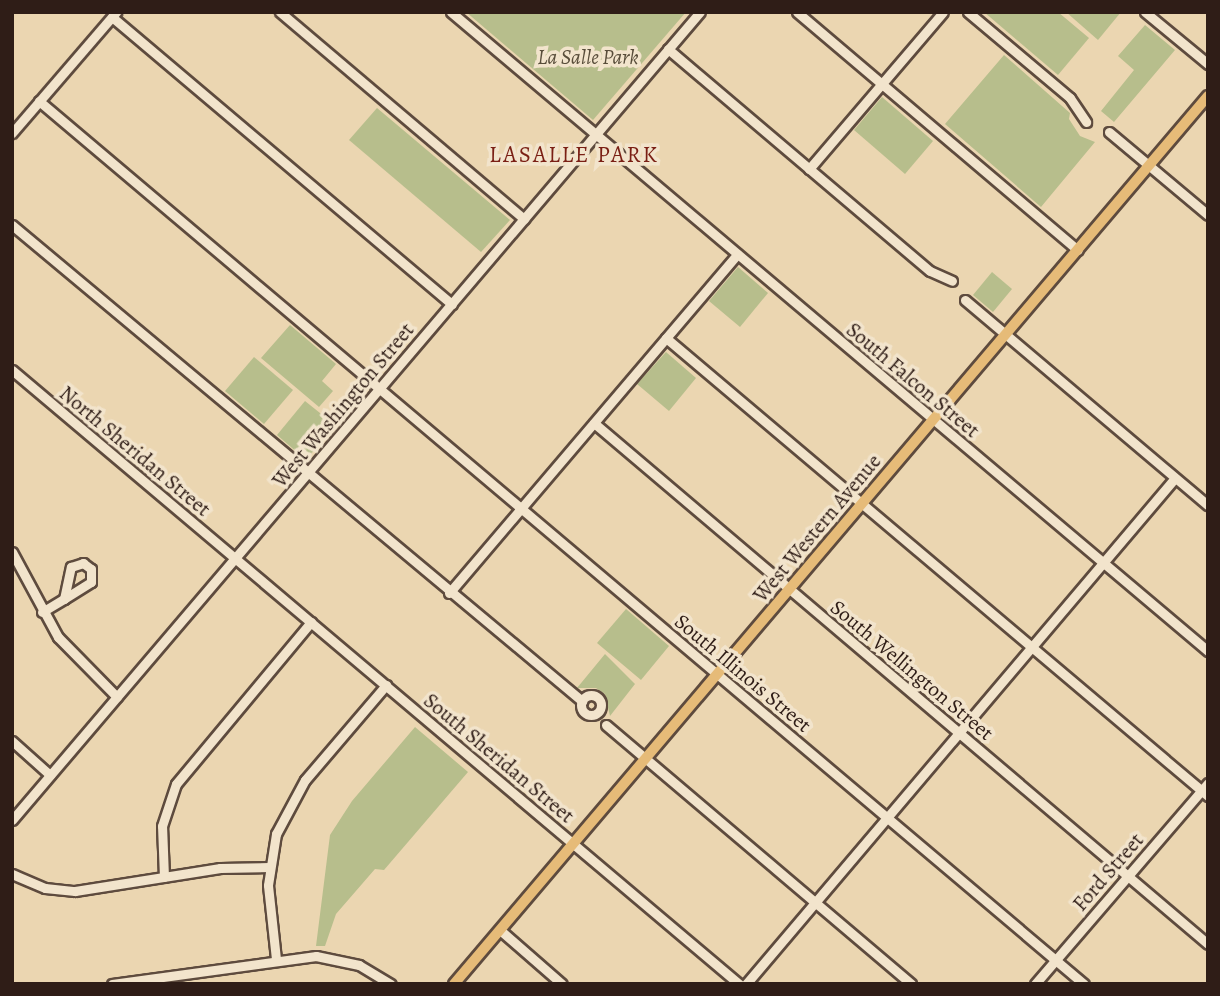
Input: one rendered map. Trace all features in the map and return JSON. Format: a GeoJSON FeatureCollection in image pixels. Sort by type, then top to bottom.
{"type":"FeatureCollection","features":[{"type":"Feature","properties":{"kind":"main road","name":"West Western Avenue"},"geometry":{"type":"LineString","coordinates":[[454,984],[1208,96]]}},
{"type":"Feature","properties":{"kind":"street"},"geometry":{"type":"LineString","coordinates":[[280,12],[524,219]]}},
{"type":"Feature","properties":{"kind":"street","name":"South Falcon Street"},"geometry":{"type":"LineString","coordinates":[[452,12],[1208,651]]}},
{"type":"Feature","properties":{"kind":"street","name":"West Washington Street"},"geometry":{"type":"LineString","coordinates":[[12,820],[700,12]]}},
{"type":"Feature","properties":{"kind":"street"},"geometry":{"type":"LineString","coordinates":[[797,12],[1078,250]]}},
{"type":"Feature","properties":{"kind":"street"},"geometry":{"type":"LineString","coordinates":[[809,169],[943,12]]}},
{"type":"Feature","properties":{"kind":"street"},"geometry":{"type":"LineString","coordinates":[[968,12],[1070,97],[1086,122]]}},
{"type":"Feature","properties":{"kind":"street"},"geometry":{"type":"LineString","coordinates":[[1145,12],[1208,64]]}},
{"type":"Feature","properties":{"kind":"street"},"geometry":{"type":"LineString","coordinates":[[12,134],[114,15],[452,304]]}},
{"type":"Feature","properties":{"kind":"street"},"geometry":{"type":"LineString","coordinates":[[668,49],[929,271],[952,281]]}},
{"type":"Feature","properties":{"kind":"street","name":"South Illinois Street"},"geometry":{"type":"LineString","coordinates":[[39,101],[1084,984]]}},
{"type":"Feature","properties":{"kind":"street"},"geometry":{"type":"LineString","coordinates":[[1109,132],[1208,215]]}},
{"type":"Feature","properties":{"kind":"street"},"geometry":{"type":"LineString","coordinates":[[12,225],[449,593],[582,701]]}},
{"type":"Feature","properties":{"kind":"street"},"geometry":{"type":"LineString","coordinates":[[449,593],[738,254]]}},
{"type":"Feature","properties":{"kind":"street"},"geometry":{"type":"LineString","coordinates":[[965,300],[1208,505]]}},
{"type":"Feature","properties":{"kind":"street"},"geometry":{"type":"LineString","coordinates":[[666,338],[1204,794]]}},
{"type":"Feature","properties":{"kind":"street","name":"North Sheridan Street"},"geometry":{"type":"LineString","coordinates":[[12,370],[236,559]]}},
{"type":"Feature","properties":{"kind":"street","name":"South Wellington Street"},"geometry":{"type":"LineString","coordinates":[[594,423],[1208,944]]}},
{"type":"Feature","properties":{"kind":"street"},"geometry":{"type":"LineString","coordinates":[[746,984],[1175,478]]}},
{"type":"Feature","properties":{"kind":"street"},"geometry":{"type":"LineString","coordinates":[[12,552],[42,612],[71,654],[117,697]]}},
{"type":"Feature","properties":{"kind":"street","name":"South Sheridan Street"},"geometry":{"type":"LineString","coordinates":[[236,559],[739,984]]}},
{"type":"Feature","properties":{"kind":"street"},"geometry":{"type":"LineString","coordinates":[[42,612],[64,598]]}},
{"type":"Feature","properties":{"kind":"street"},"geometry":{"type":"LineString","coordinates":[[164,877],[162,826],[176,784],[311,622]]}},
{"type":"Feature","properties":{"kind":"street"},"geometry":{"type":"LineString","coordinates":[[276,959],[268,899],[269,867],[276,834],[294,796],[386,685]]}},
{"type":"Feature","properties":{"kind":"street"},"geometry":{"type":"LineString","coordinates":[[606,725],[911,984]]}},
{"type":"Feature","properties":{"kind":"street"},"geometry":{"type":"LineString","coordinates":[[12,741],[50,775]]}},
{"type":"Feature","properties":{"kind":"street","name":"Ford Street"},"geometry":{"type":"LineString","coordinates":[[1035,984],[1128,876],[1204,794],[1208,783]]}},
{"type":"Feature","properties":{"kind":"street"},"geometry":{"type":"LineString","coordinates":[[12,874],[45,888],[75,891],[237,866],[269,867]]}},
{"type":"Feature","properties":{"kind":"street"},"geometry":{"type":"LineString","coordinates":[[499,930],[562,984]]}},
{"type":"Feature","properties":{"kind":"street"},"geometry":{"type":"LineString","coordinates":[[112,984],[276,959],[332,957],[359,965],[391,984]]}},
{"type":"Feature","properties":{"kind":"green space","name":"La Salle Park"},"geometry":{"type":"Polygon","coordinates":[[[466,12],[686,12],[593,120],[466,12]]]}},
{"type":"Feature","properties":{"kind":"green space"},"geometry":{"type":"Polygon","coordinates":[[[984,12],[1058,12],[1089,38],[1058,75],[984,12]]]}},
{"type":"Feature","properties":{"kind":"green space"},"geometry":{"type":"Polygon","coordinates":[[[1066,12],[1121,12],[1098,40],[1066,12]]]}},
{"type":"Feature","properties":{"kind":"green space"},"geometry":{"type":"Polygon","coordinates":[[[1145,25],[1175,50],[1114,122],[1101,111],[1134,70],[1118,56],[1145,25]]]}},
{"type":"Feature","properties":{"kind":"green space"},"geometry":{"type":"Polygon","coordinates":[[[1004,55],[1070,113],[1069,119],[1080,136],[1095,142],[1041,207],[945,124],[1004,55]]]}},
{"type":"Feature","properties":{"kind":"green space"},"geometry":{"type":"Polygon","coordinates":[[[882,97],[933,141],[905,174],[854,130],[882,97]]]}},
{"type":"Feature","properties":{"kind":"green space"},"geometry":{"type":"Polygon","coordinates":[[[377,108],[510,220],[481,252],[349,140],[377,108]]]}},
{"type":"Feature","properties":{"kind":"green space"},"geometry":{"type":"Polygon","coordinates":[[[738,267],[768,293],[740,327],[709,301],[738,267]]]}},
{"type":"Feature","properties":{"kind":"green space"},"geometry":{"type":"Polygon","coordinates":[[[992,272],[1012,289],[993,312],[973,295],[992,272]]]}},
{"type":"Feature","properties":{"kind":"green space"},"geometry":{"type":"Polygon","coordinates":[[[290,325],[336,364],[322,381],[333,391],[319,407],[261,358],[290,325]]]}},
{"type":"Feature","properties":{"kind":"green space"},"geometry":{"type":"Polygon","coordinates":[[[666,352],[696,378],[669,411],[637,384],[666,352]]]}},
{"type":"Feature","properties":{"kind":"green space"},"geometry":{"type":"Polygon","coordinates":[[[254,357],[293,390],[264,424],[225,391],[254,357]]]}},
{"type":"Feature","properties":{"kind":"green space"},"geometry":{"type":"Polygon","coordinates":[[[305,401],[335,425],[306,460],[277,435],[305,401]]]}},
{"type":"Feature","properties":{"kind":"green space"},"geometry":{"type":"Polygon","coordinates":[[[626,609],[669,646],[641,680],[597,643],[626,609]]]}},
{"type":"Feature","properties":{"kind":"green space"},"geometry":{"type":"Polygon","coordinates":[[[605,654],[635,684],[610,716],[605,694],[596,688],[577,688],[605,654]]]}},
{"type":"Feature","properties":{"kind":"green space"},"geometry":{"type":"Polygon","coordinates":[[[415,727],[468,772],[384,870],[375,869],[336,914],[325,946],[316,946],[330,835],[352,801],[415,727]]]}},
{"type":"Feature","properties":{"kind":"district","name":"LASALLE PARK"},"geometry":{"type":"Point","coordinates":[574,155]}}]}
